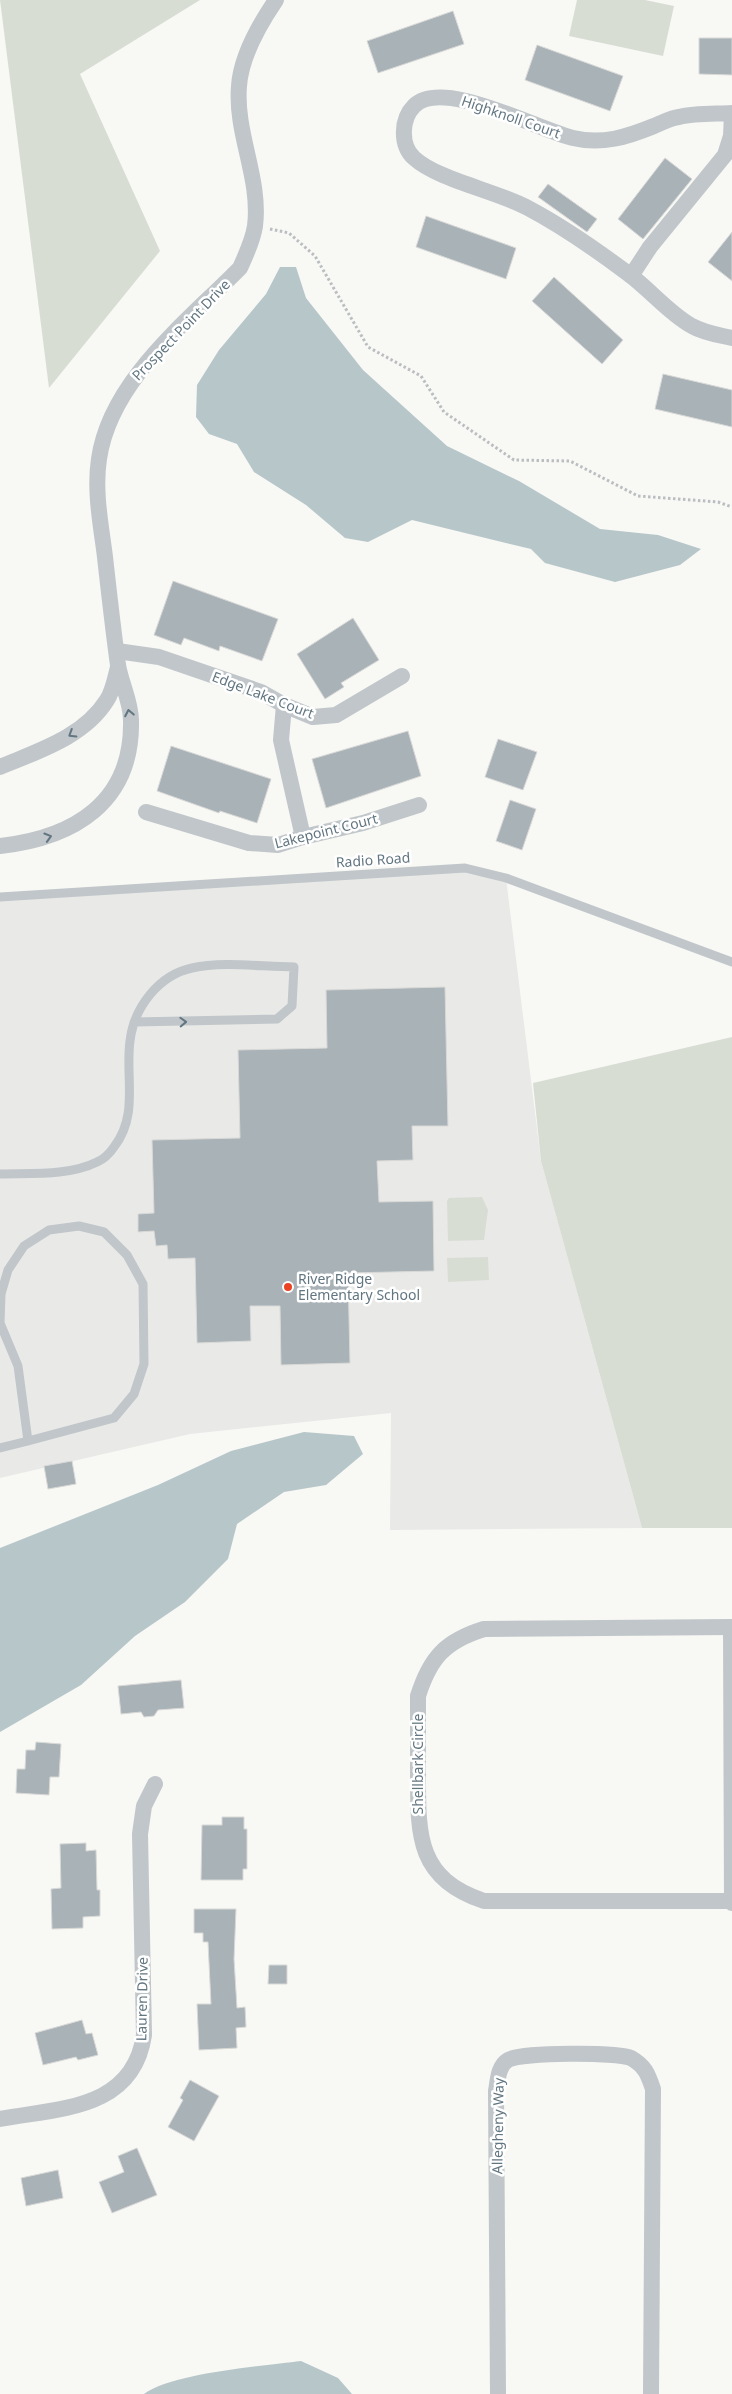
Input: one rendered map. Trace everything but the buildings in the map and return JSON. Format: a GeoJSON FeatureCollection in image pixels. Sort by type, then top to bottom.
{"type":"FeatureCollection","features":[{"type":"Feature","properties":{"kind":"street","name":"Prospect Point Drive"},"geometry":{"type":"LineString","coordinates":[[0,846],[28,843],[61,833],[93,814],[117,785],[129,752],[131,719],[118,667],[98,499],[99,459],[116,403],[140,368],[240,268],[248,252],[255,226],[253,180],[239,121],[239,86],[246,55],[265,16],[276,0]]}},
{"type":"Feature","properties":{"kind":"street","name":"Highknoll Court"},"geometry":{"type":"LineString","coordinates":[[631,276],[650,247],[725,154],[731,136],[732,113],[678,116],[624,138],[595,141],[573,138],[464,100],[440,96],[427,98],[414,106],[405,120],[403,138],[413,158],[432,170],[516,202],[556,223],[631,276],[692,326],[710,334],[732,338]]}},
{"type":"Feature","properties":{"kind":"street","name":"Edge Lake Court"},"geometry":{"type":"LineString","coordinates":[[117,651],[159,657],[261,692],[284,705],[313,717],[336,715],[402,676]]}},
{"type":"Feature","properties":{"kind":"street","name":"Prospect Point Drive"},"geometry":{"type":"LineString","coordinates":[[0,767],[48,748],[77,731],[94,716],[108,699],[118,667]]}},
{"type":"Feature","properties":{"kind":"street"},"geometry":{"type":"LineString","coordinates":[[284,705],[281,740],[303,837]]}},
{"type":"Feature","properties":{"kind":"street","name":"Lakepoint Court"},"geometry":{"type":"LineString","coordinates":[[146,812],[249,843],[278,845],[363,823],[419,805]]}},
{"type":"Feature","properties":{"kind":"street"},"geometry":{"type":"LineString","coordinates":[[732,1626],[732,1902]]}},
{"type":"Feature","properties":{"kind":"street","name":"Shellbark Circle"},"geometry":{"type":"LineString","coordinates":[[732,1626],[484,1629],[468,1634],[447,1646],[431,1665],[418,1696],[418,1818],[424,1849],[441,1875],[468,1896],[484,1901],[732,1902]]}},
{"type":"Feature","properties":{"kind":"street","name":"Lauren Drive"},"geometry":{"type":"LineString","coordinates":[[0,2120],[89,2102],[109,2094],[134,2067],[143,2046],[144,2035],[140,1834],[144,1806],[155,1784]]}},
{"type":"Feature","properties":{"kind":"street","name":"Allegheny Way"},"geometry":{"type":"LineString","coordinates":[[498,2394],[496,2091],[500,2069],[508,2060],[524,2055],[615,2054],[631,2058],[646,2069],[653,2089],[651,2394]]}},
{"type":"Feature","properties":{"kind":"lane","name":"Radio Road"},"geometry":{"type":"LineString","coordinates":[[0,897],[465,868],[506,878],[732,962]]}},
{"type":"Feature","properties":{"kind":"lane"},"geometry":{"type":"LineString","coordinates":[[0,1174],[73,1169],[98,1162],[109,1154],[126,1126],[130,1103],[130,1041],[134,1022],[152,990],[176,973],[192,968],[209,966],[294,967],[292,1006],[277,1019],[134,1022]]}},
{"type":"Feature","properties":{"kind":"lane"},"geometry":{"type":"LineString","coordinates":[[0,1448],[114,1418],[134,1394],[144,1364],[143,1284],[127,1255],[104,1232],[79,1226],[50,1230],[24,1246],[8,1270],[1,1294],[0,1323],[18,1366],[28,1440]]}},
{"type":"Feature","properties":{"kind":"path"},"geometry":{"type":"LineString","coordinates":[[255,226],[289,233],[315,256],[368,347],[421,376],[444,412],[514,460],[570,461],[638,496],[718,502],[732,507]]}},
{"type":"Feature","properties":{"kind":"shaded area"},"geometry":{"type":"Polygon","coordinates":[[[0,0],[200,0],[80,74],[160,251],[49,388],[0,0]]]}},
{"type":"Feature","properties":{"kind":"shaded area"},"geometry":{"type":"Polygon","coordinates":[[[577,0],[645,0],[674,6],[663,56],[569,36],[577,0]]]}},
{"type":"Feature","properties":{"kind":"shaded area"},"geometry":{"type":"Polygon","coordinates":[[[280,267],[296,267],[306,298],[363,370],[447,446],[519,481],[600,529],[658,535],[701,549],[680,565],[615,582],[545,563],[531,549],[412,520],[368,542],[345,538],[306,505],[254,472],[237,444],[209,434],[196,417],[197,385],[219,350],[266,294],[280,267]]]}},
{"type":"Feature","properties":{"kind":"shaded area","name":"River Ridge Elementary School"},"geometry":{"type":"Polygon","coordinates":[[[465,868],[506,878],[541,1161],[642,1528],[390,1530],[391,1413],[190,1434],[0,1478],[0,897],[465,868]]]}},
{"type":"Feature","properties":{"kind":"shaded area"},"geometry":{"type":"Polygon","coordinates":[[[732,1037],[732,1528],[642,1528],[541,1161],[533,1083],[732,1037]]]}},
{"type":"Feature","properties":{"kind":"shaded area"},"geometry":{"type":"Polygon","coordinates":[[[482,1197],[488,1210],[484,1240],[448,1241],[447,1201],[449,1198],[482,1197]]]}},
{"type":"Feature","properties":{"kind":"shaded area"},"geometry":{"type":"Polygon","coordinates":[[[488,1257],[489,1280],[448,1282],[447,1258],[488,1257]]]}},
{"type":"Feature","properties":{"kind":"shaded area"},"geometry":{"type":"Polygon","coordinates":[[[304,1432],[354,1436],[363,1454],[326,1485],[284,1492],[237,1524],[228,1559],[185,1602],[135,1636],[81,1685],[0,1732],[0,1548],[158,1485],[231,1451],[304,1432]]]}},
{"type":"Feature","properties":{"kind":"shaded area"},"geometry":{"type":"Polygon","coordinates":[[[301,2361],[338,2378],[352,2394],[144,2394],[175,2381],[196,2376],[301,2361]]]}},
{"type":"Feature","properties":{"kind":"place","name":"River Ridge Elementary School"},"geometry":{"type":"Point","coordinates":[288,1287]}}]}
